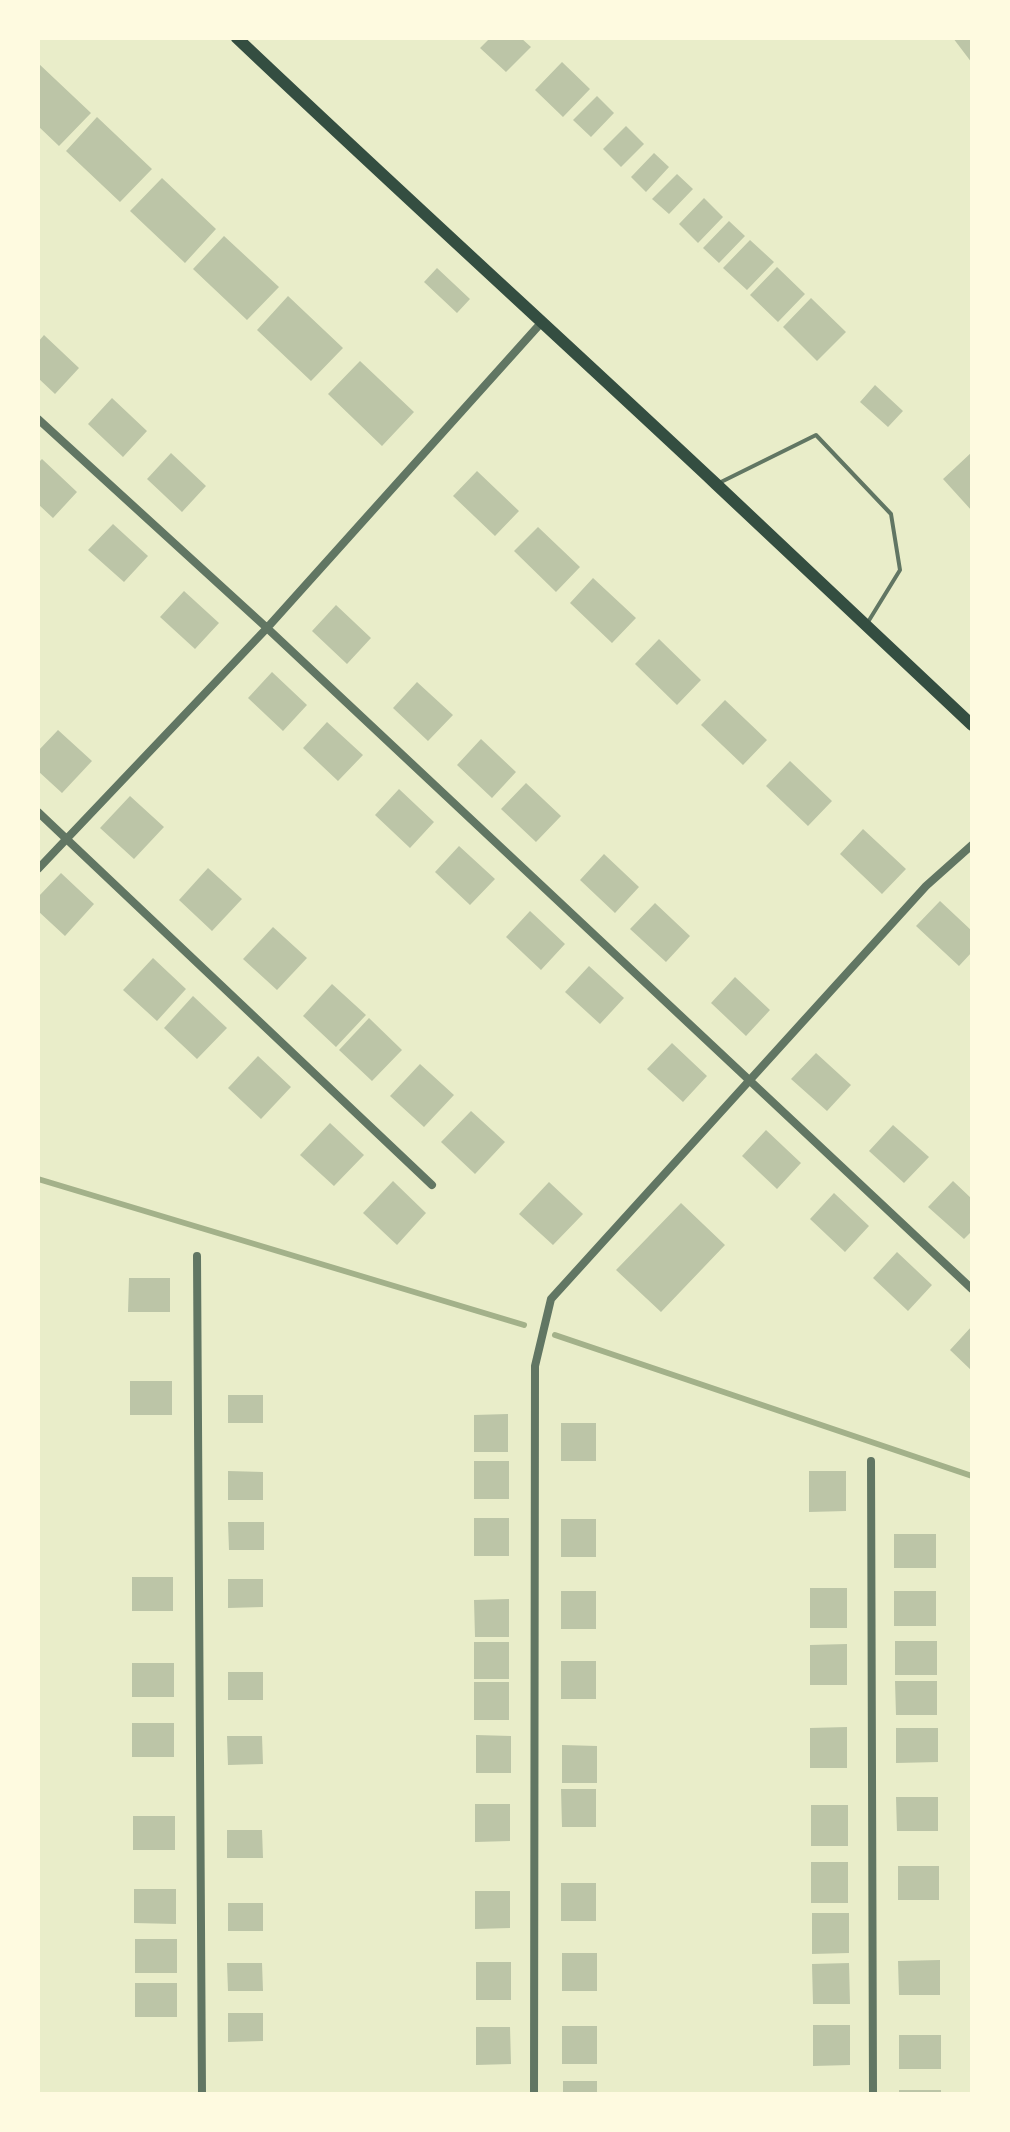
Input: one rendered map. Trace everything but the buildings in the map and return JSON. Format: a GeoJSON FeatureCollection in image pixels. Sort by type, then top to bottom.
{"type":"FeatureCollection","features":[{"type":"Feature","properties":{"kind":"main road"},"geometry":{"type":"LineString","coordinates":[[237,38],[972,725]]}},
{"type":"Feature","properties":{"kind":"street"},"geometry":{"type":"LineString","coordinates":[[38,869],[267,628],[541,323]]}},
{"type":"Feature","properties":{"kind":"street"},"geometry":{"type":"LineString","coordinates":[[38,419],[267,628],[972,1289]]}},
{"type":"Feature","properties":{"kind":"street"},"geometry":{"type":"LineString","coordinates":[[38,812],[432,1185]]}},
{"type":"Feature","properties":{"kind":"street"},"geometry":{"type":"LineString","coordinates":[[534,2094],[535,1366],[551,1299],[926,886],[972,845]]}},
{"type":"Feature","properties":{"kind":"street"},"geometry":{"type":"LineString","coordinates":[[197,1256],[202,2094]]}},
{"type":"Feature","properties":{"kind":"street"},"geometry":{"type":"LineString","coordinates":[[871,1461],[873,2094]]}},
{"type":"Feature","properties":{"kind":"lane"},"geometry":{"type":"LineString","coordinates":[[717,484],[816,435],[891,514],[900,570],[865,627]]}},
{"type":"Feature","properties":{"kind":"waterway"},"geometry":{"type":"LineString","coordinates":[[38,1179],[524,1325]]}},
{"type":"Feature","properties":{"kind":"waterway"},"geometry":{"type":"LineString","coordinates":[[555,1335],[972,1476]]}}]}
